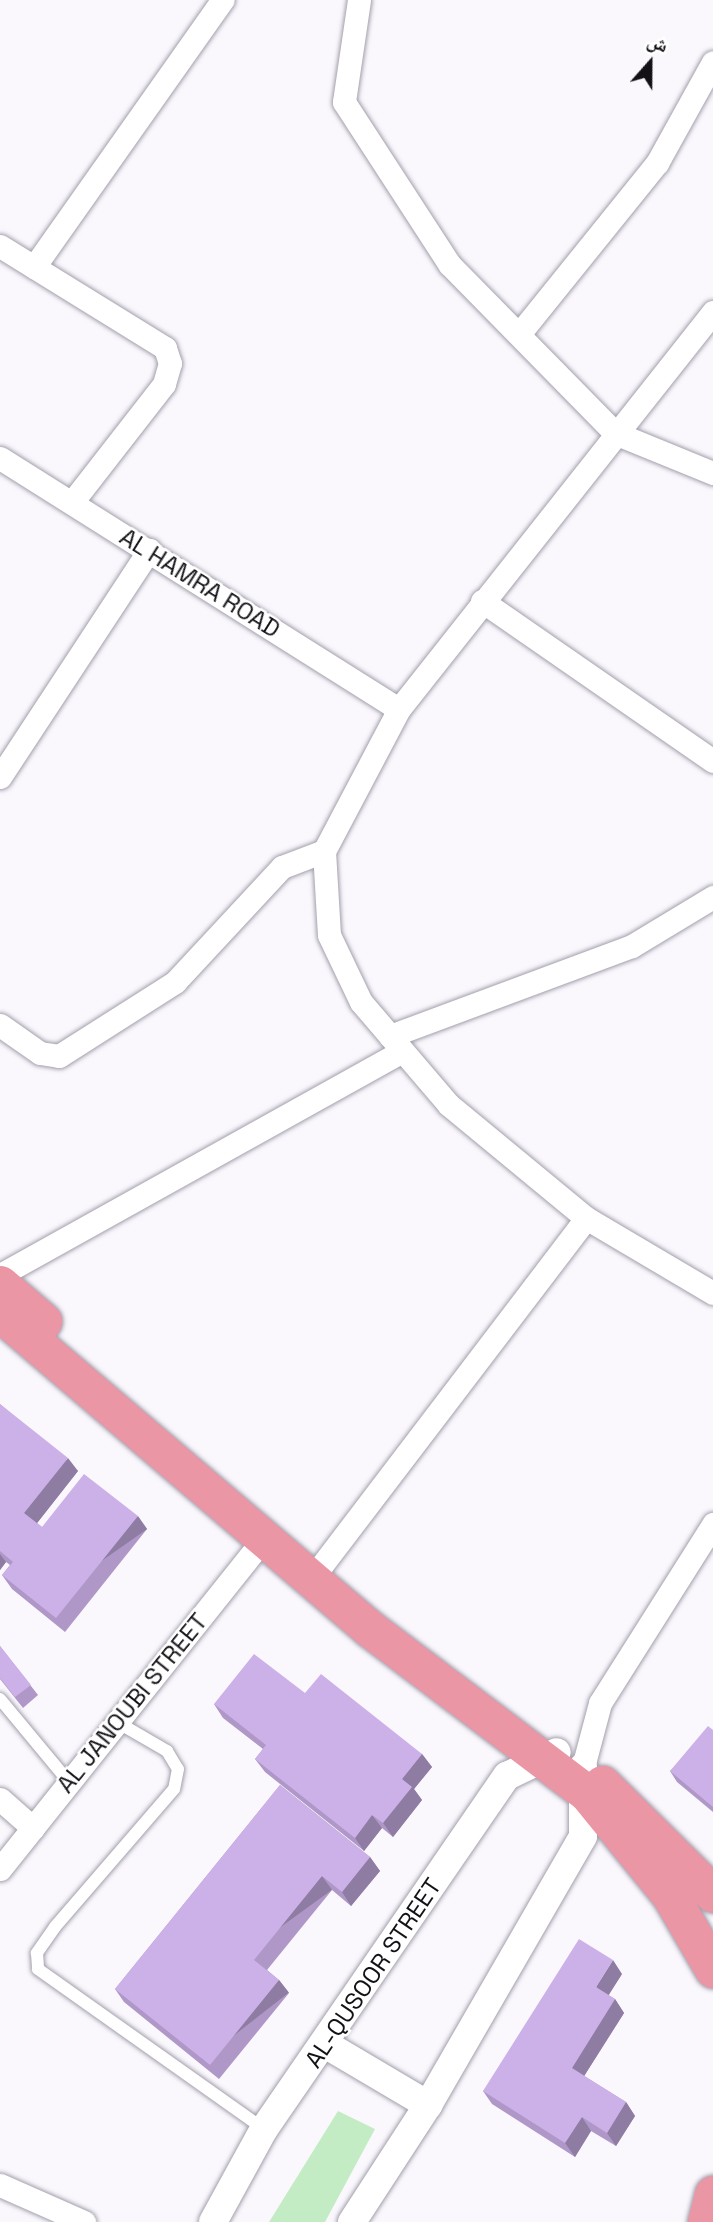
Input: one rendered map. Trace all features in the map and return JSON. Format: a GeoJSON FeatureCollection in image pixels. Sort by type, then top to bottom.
{"type":"FeatureCollection","features":[{"type":"Feature","properties":{"kind":"main road"},"geometry":{"type":"LineString","coordinates":[[0,1283],[322,1565],[568,1768],[713,1894]]}},
{"type":"Feature","properties":{"kind":"main road"},"geometry":{"type":"LineString","coordinates":[[0,1313],[370,1629],[568,1768],[670,1895],[713,1969]]}},
{"type":"Feature","properties":{"kind":"main road"},"geometry":{"type":"LineString","coordinates":[[706,2222],[713,2194]]}},
{"type":"Feature","properties":{"kind":"street"},"geometry":{"type":"LineString","coordinates":[[34,267],[222,0]]}},
{"type":"Feature","properties":{"kind":"street"},"geometry":{"type":"LineString","coordinates":[[359,0],[344,102],[450,265],[615,432],[713,473]]}},
{"type":"Feature","properties":{"kind":"street"},"geometry":{"type":"LineString","coordinates":[[519,334],[657,163],[713,62]]}},
{"type":"Feature","properties":{"kind":"street"},"geometry":{"type":"LineString","coordinates":[[0,246],[164,348],[170,363],[163,384],[72,502]]}},
{"type":"Feature","properties":{"kind":"street"},"geometry":{"type":"LineString","coordinates":[[713,312],[615,432],[399,709],[324,852],[329,935],[361,1002],[449,1105],[586,1218],[713,1293]]}},
{"type":"Feature","properties":{"kind":"street","name":"AL HAMRA ROAD"},"geometry":{"type":"LineString","coordinates":[[0,458],[399,709]]}},
{"type":"Feature","properties":{"kind":"street"},"geometry":{"type":"LineString","coordinates":[[0,777],[149,550]]}},
{"type":"Feature","properties":{"kind":"street"},"geometry":{"type":"LineString","coordinates":[[482,601],[713,761]]}},
{"type":"Feature","properties":{"kind":"street"},"geometry":{"type":"LineString","coordinates":[[0,1025],[40,1053],[59,1056],[175,982],[282,867],[324,852]]}},
{"type":"Feature","properties":{"kind":"street"},"geometry":{"type":"LineString","coordinates":[[0,1275],[396,1043],[632,946],[713,898]]}},
{"type":"Feature","properties":{"kind":"street"},"geometry":{"type":"LineString","coordinates":[[322,1565],[586,1218]]}},
{"type":"Feature","properties":{"kind":"street"},"geometry":{"type":"LineString","coordinates":[[352,2222],[428,2105],[583,1836],[568,1768],[600,1703],[713,1524]]}},
{"type":"Feature","properties":{"kind":"street","name":"AL JANOUBI STREET"},"geometry":{"type":"LineString","coordinates":[[0,1869],[264,1538]]}},
{"type":"Feature","properties":{"kind":"street","name":"AL-QUSOOR STREET"},"geometry":{"type":"LineString","coordinates":[[213,2222],[264,2129],[507,1776],[568,1768]]}},
{"type":"Feature","properties":{"kind":"street"},"geometry":{"type":"LineString","coordinates":[[0,1799],[33,1828]]}},
{"type":"Feature","properties":{"kind":"street"},"geometry":{"type":"LineString","coordinates":[[325,2044],[428,2105]]}},
{"type":"Feature","properties":{"kind":"street"},"geometry":{"type":"LineString","coordinates":[[0,2185],[83,2222]]}},
{"type":"Feature","properties":{"kind":"lane"},"geometry":{"type":"LineString","coordinates":[[0,1699],[69,1782]]}},
{"type":"Feature","properties":{"kind":"lane"},"geometry":{"type":"LineString","coordinates":[[117,1722],[167,1751],[178,1769],[174,1789],[55,1927],[37,1953],[38,1969],[264,2129]]}},
{"type":"Feature","properties":{"kind":"green space"},"geometry":{"type":"Polygon","coordinates":[[[338,2111],[375,2129],[325,2222],[269,2222],[338,2111]]]}},
{"type":"Feature","properties":{"kind":"building"},"geometry":{"type":"Polygon","coordinates":[[[0,1404],[68,1458],[24,1513],[42,1527],[84,1474],[138,1516],[56,1618],[2,1575],[13,1562],[0,1551],[0,1404]]]}},
{"type":"Feature","properties":{"kind":"building"},"geometry":{"type":"Polygon","coordinates":[[[0,1646],[31,1685],[15,1697],[0,1678],[0,1646]]]}},
{"type":"Feature","properties":{"kind":"building"},"geometry":{"type":"Polygon","coordinates":[[[254,1654],[305,1693],[321,1674],[422,1754],[402,1779],[412,1787],[383,1823],[372,1815],[355,1838],[255,1759],[266,1745],[214,1704],[254,1654]]]}},
{"type":"Feature","properties":{"kind":"building"},"geometry":{"type":"Polygon","coordinates":[[[708,1726],[713,1730],[713,1807],[670,1771],[708,1726]]]}},
{"type":"Feature","properties":{"kind":"building"},"geometry":{"type":"Polygon","coordinates":[[[280,1785],[370,1857],[342,1892],[322,1876],[254,1960],[279,1980],[210,2065],[115,1989],[280,1785]]]}},
{"type":"Feature","properties":{"kind":"building"},"geometry":{"type":"Polygon","coordinates":[[[579,1939],[613,1960],[596,1987],[615,1999],[572,2068],[626,2102],[607,2133],[582,2117],[565,2143],[483,2091],[579,1939]]]}}]}
